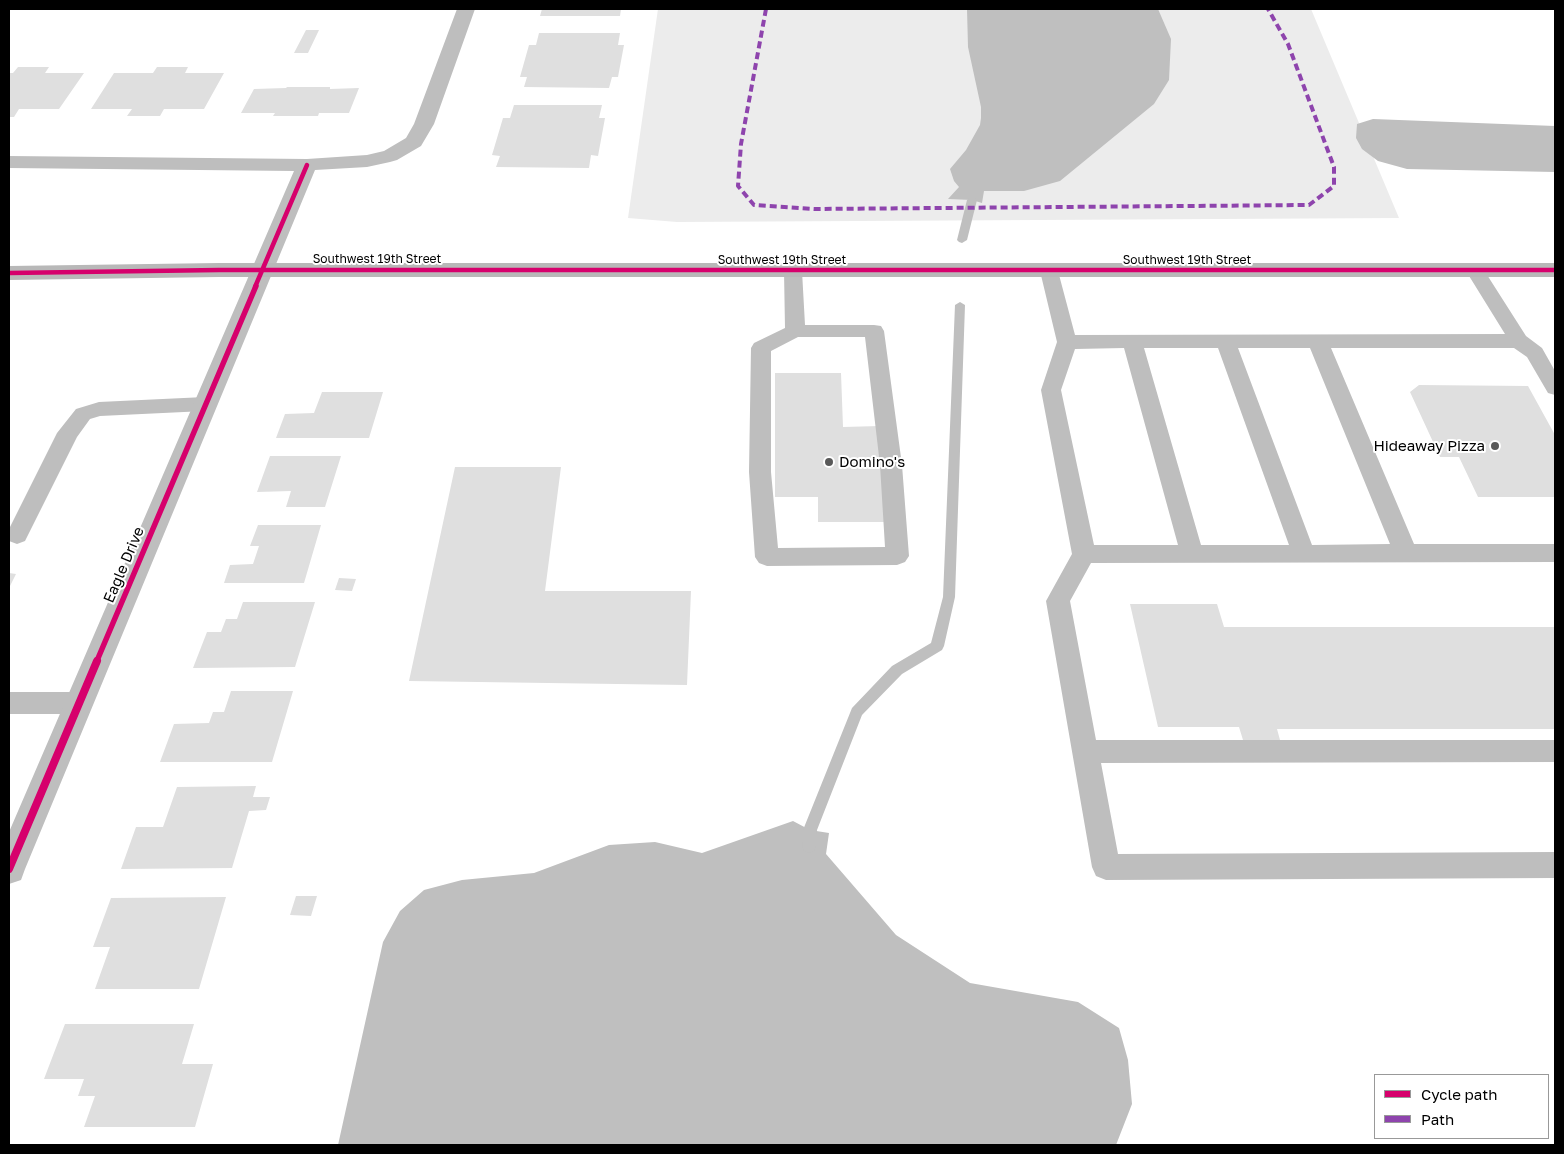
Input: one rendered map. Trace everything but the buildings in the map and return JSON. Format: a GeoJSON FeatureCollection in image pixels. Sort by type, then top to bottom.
{"type":"FeatureCollection","features":[{"type":"Feature","properties":{"kind":"street"},"geometry":{"type":"LineString","coordinates":[[9,162],[307,165],[367,161],[390,156],[414,142],[424,124],[466,9]]}},
{"type":"Feature","properties":{"kind":"street","name":"Eagle Drive"},"geometry":{"type":"LineString","coordinates":[[9,869],[307,165]]}},
{"type":"Feature","properties":{"kind":"street","name":"Southwest 19th Street"},"geometry":{"type":"LineString","coordinates":[[9,272],[262,270],[1554,272]]}},
{"type":"Feature","properties":{"kind":"lane"},"geometry":{"type":"LineString","coordinates":[[793,271],[795,331]]}},
{"type":"Feature","properties":{"kind":"lane"},"geometry":{"type":"LineString","coordinates":[[1050,271],[1067,342],[1051,390],[1084,554],[1058,601],[1106,867],[1555,865]]}},
{"type":"Feature","properties":{"kind":"lane"},"geometry":{"type":"LineString","coordinates":[[1475,271],[1520,341],[1535,353],[1555,388]]}},
{"type":"Feature","properties":{"kind":"lane"},"geometry":{"type":"LineString","coordinates":[[795,331],[874,331],[890,465],[897,556],[766,558],[760,472],[761,348],[795,331]]}},
{"type":"Feature","properties":{"kind":"lane"},"geometry":{"type":"LineString","coordinates":[[1067,342],[1520,341]]}},
{"type":"Feature","properties":{"kind":"lane"},"geometry":{"type":"LineString","coordinates":[[1132,342],[1192,554]]}},
{"type":"Feature","properties":{"kind":"lane"},"geometry":{"type":"LineString","coordinates":[[1226,342],[1304,554]]}},
{"type":"Feature","properties":{"kind":"lane"},"geometry":{"type":"LineString","coordinates":[[1318,342],[1406,554]]}},
{"type":"Feature","properties":{"kind":"lane"},"geometry":{"type":"LineString","coordinates":[[16,535],[68,433],[83,414],[99,409],[206,404]]}},
{"type":"Feature","properties":{"kind":"lane"},"geometry":{"type":"LineString","coordinates":[[1084,554],[1555,553]]}},
{"type":"Feature","properties":{"kind":"lane"},"geometry":{"type":"LineString","coordinates":[[9,703],[79,703]]}},
{"type":"Feature","properties":{"kind":"lane"},"geometry":{"type":"LineString","coordinates":[[1085,752],[1555,751]]}},
{"type":"Feature","properties":{"kind":"shaded area"},"geometry":{"type":"Polygon","coordinates":[[[658,9],[1311,9],[1399,218],[677,222],[628,218],[658,9]]]}},
{"type":"Feature","properties":{"kind":"shaded area"},"geometry":{"type":"Polygon","coordinates":[[[967,9],[1158,9],[1171,39],[1169,80],[1154,104],[1060,181],[1024,191],[984,191],[982,203],[972,200],[948,199],[959,187],[954,181],[950,169],[966,150],[980,125],[981,118],[981,107],[968,47],[967,9]]]}},
{"type":"Feature","properties":{"kind":"shaded area"},"geometry":{"type":"Polygon","coordinates":[[[1373,119],[1555,126],[1555,172],[1407,169],[1378,161],[1362,149],[1356,138],[1357,124],[1373,119]]]}},
{"type":"Feature","properties":{"kind":"shaded area"},"geometry":{"type":"Polygon","coordinates":[[[793,821],[810,830],[829,833],[826,854],[896,935],[970,983],[1078,1002],[1119,1028],[1128,1060],[1132,1104],[1116,1145],[338,1145],[383,942],[400,911],[424,890],[462,880],[534,873],[609,845],[655,842],[702,853],[793,821]]]}},
{"type":"Feature","properties":{"kind":"waterway"},"geometry":{"type":"LineString","coordinates":[[962,240],[972,200]]}},
{"type":"Feature","properties":{"kind":"waterway"},"geometry":{"type":"LineString","coordinates":[[809,846],[810,830],[857,712],[897,670],[937,646],[949,597],[960,305]]}},
{"type":"Feature","properties":{"kind":"marked path"},"geometry":{"type":"LineString","coordinates":[[766,9],[741,144],[738,186],[754,205],[815,209],[1309,205],[1334,186],[1334,167],[1288,44],[1268,9]]}},
{"type":"Feature","properties":{"kind":"cycle path"},"geometry":{"type":"LineString","coordinates":[[9,869],[307,165]]}},
{"type":"Feature","properties":{"kind":"cycle path"},"geometry":{"type":"LineString","coordinates":[[9,273],[219,270],[1555,270]]}},
{"type":"Feature","properties":{"kind":"place","name":"Hideaway Pizza"},"geometry":{"type":"Point","coordinates":[1495,446]}},
{"type":"Feature","properties":{"kind":"place","name":"Domino's"},"geometry":{"type":"Point","coordinates":[829,462]}}]}
